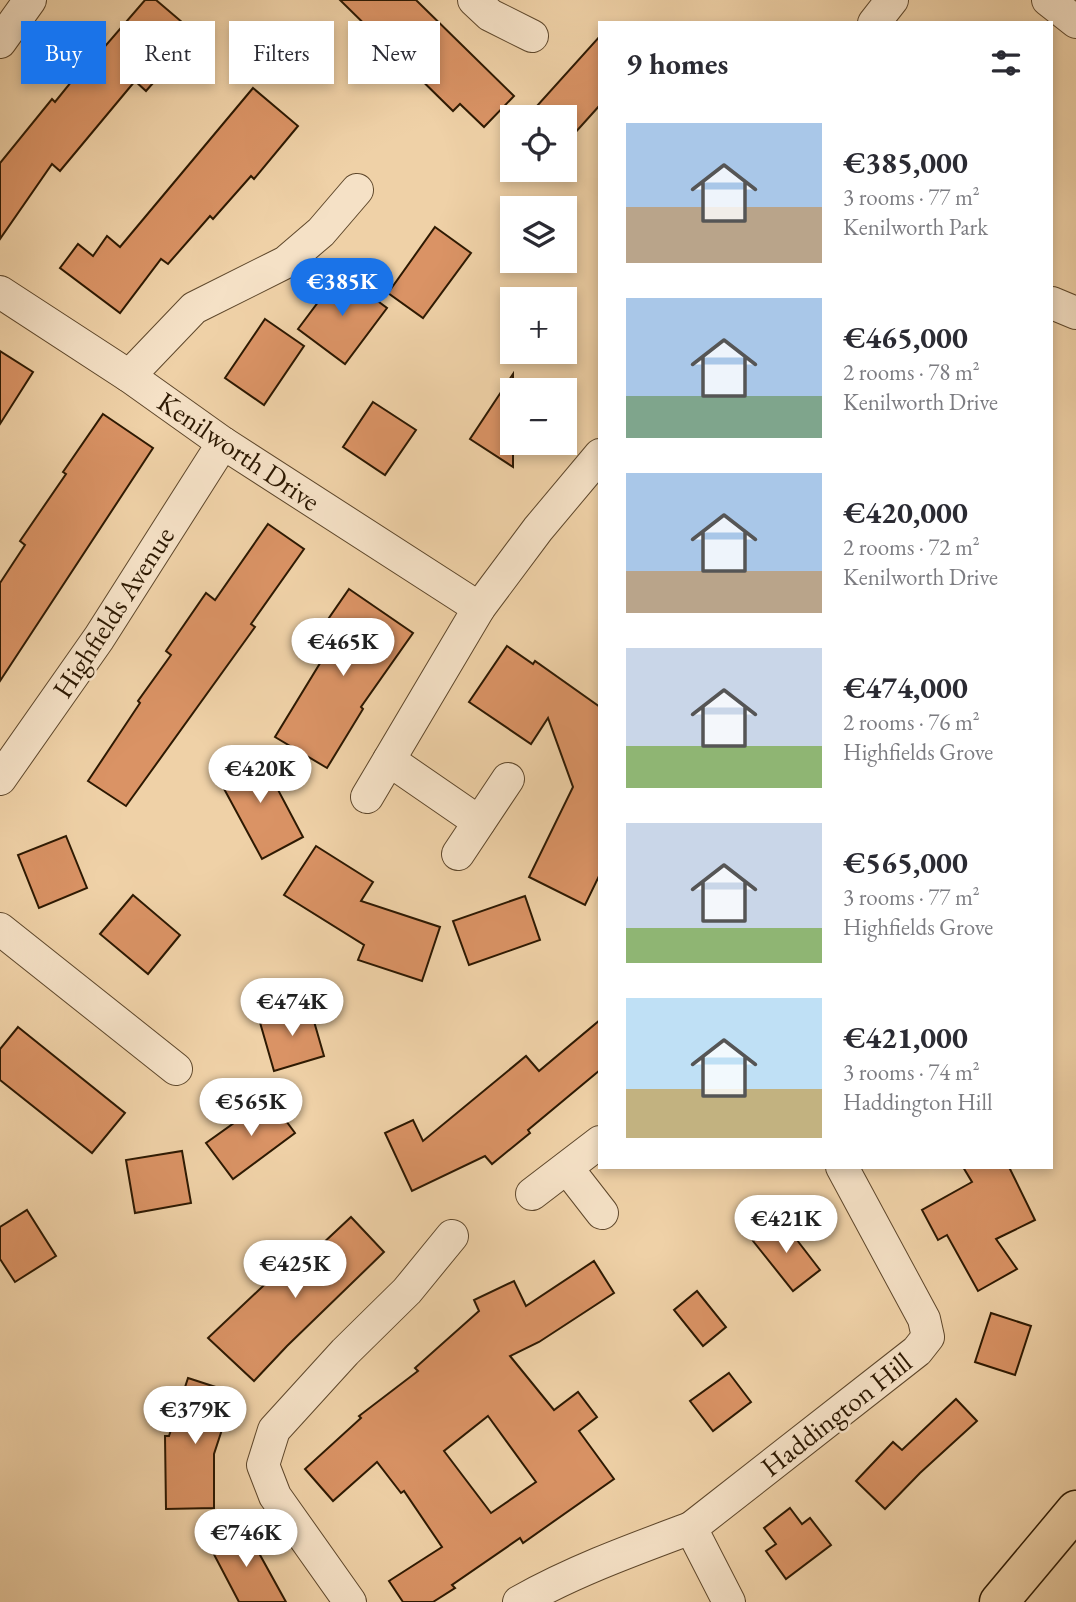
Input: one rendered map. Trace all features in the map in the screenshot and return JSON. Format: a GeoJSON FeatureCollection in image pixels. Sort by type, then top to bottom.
{"type":"FeatureCollection","features":[{"type":"Feature","properties":{"kind":"main road"},"geometry":{"type":"LineString","coordinates":[[999,1602],[1076,1510]]}},
{"type":"Feature","properties":{"kind":"street"},"geometry":{"type":"LineString","coordinates":[[0,42],[30,0]]}},
{"type":"Feature","properties":{"kind":"street"},"geometry":{"type":"LineString","coordinates":[[474,0],[489,15],[532,36]]}},
{"type":"Feature","properties":{"kind":"street"},"geometry":{"type":"LineString","coordinates":[[876,21],[892,0]]}},
{"type":"Feature","properties":{"kind":"street"},"geometry":{"type":"LineString","coordinates":[[1048,0],[1076,22]]}},
{"type":"Feature","properties":{"kind":"street"},"geometry":{"type":"LineString","coordinates":[[129,376],[194,308],[286,262],[321,232],[357,190]]}},
{"type":"Feature","properties":{"kind":"street","name":"Kenilworth Drive"},"geometry":{"type":"LineString","coordinates":[[0,292],[129,376],[223,443],[479,608]]}},
{"type":"Feature","properties":{"kind":"street"},"geometry":{"type":"LineString","coordinates":[[1053,303],[1076,313]]}},
{"type":"Feature","properties":{"kind":"street","name":"Highfields Avenue"},"geometry":{"type":"LineString","coordinates":[[0,779],[99,638],[223,443]]}},
{"type":"Feature","properties":{"kind":"street"},"geometry":{"type":"LineString","coordinates":[[367,797],[479,608],[538,529],[598,457]]}},
{"type":"Feature","properties":{"kind":"street"},"geometry":{"type":"LineString","coordinates":[[389,760],[480,821]]}},
{"type":"Feature","properties":{"kind":"street"},"geometry":{"type":"LineString","coordinates":[[458,854],[508,779]]}},
{"type":"Feature","properties":{"kind":"street"},"geometry":{"type":"LineString","coordinates":[[0,929],[176,1069]]}},
{"type":"Feature","properties":{"kind":"street"},"geometry":{"type":"LineString","coordinates":[[532,1194],[598,1144]]}},
{"type":"Feature","properties":{"kind":"street"},"geometry":{"type":"LineString","coordinates":[[567,1168],[602,1213]]}},
{"type":"Feature","properties":{"kind":"street","name":"Haddington Hill"},"geometry":{"type":"LineString","coordinates":[[519,1602],[611,1557],[691,1528],[917,1351],[928,1337],[924,1319],[843,1169]]}},
{"type":"Feature","properties":{"kind":"street"},"geometry":{"type":"LineString","coordinates":[[350,1602],[275,1496],[263,1465],[274,1430],[345,1352],[407,1291],[452,1236]]}},
{"type":"Feature","properties":{"kind":"street"},"geometry":{"type":"LineString","coordinates":[[691,1528],[729,1602]]}},
{"type":"Feature","properties":{"kind":"building"},"geometry":{"type":"Polygon","coordinates":[[[145,0],[156,0],[181,21],[127,21],[145,0]]]}},
{"type":"Feature","properties":{"kind":"building"},"geometry":{"type":"Polygon","coordinates":[[[340,0],[416,0],[437,21],[361,21],[340,0]]]}},
{"type":"Feature","properties":{"kind":"building"},"geometry":{"type":"Polygon","coordinates":[[[440,24],[514,96],[505,105],[500,105],[500,110],[484,127],[460,104],[453,111],[426,84],[440,84],[440,24]]]}},
{"type":"Feature","properties":{"kind":"building"},"geometry":{"type":"Polygon","coordinates":[[[120,29],[120,84],[132,84],[60,171],[52,164],[0,239],[0,163],[52,99],[55,102],[69,84],[106,84],[106,45],[120,29]]]}},
{"type":"Feature","properties":{"kind":"building"},"geometry":{"type":"Polygon","coordinates":[[[598,38],[598,107],[577,131],[577,105],[538,105],[598,38]]]}},
{"type":"Feature","properties":{"kind":"building"},"geometry":{"type":"Polygon","coordinates":[[[138,84],[152,84],[146,91],[138,84]]]}},
{"type":"Feature","properties":{"kind":"building"},"geometry":{"type":"Polygon","coordinates":[[[253,88],[298,126],[254,179],[251,176],[213,219],[210,216],[168,264],[161,259],[120,313],[60,268],[78,244],[93,256],[107,236],[120,247],[253,88]]]}},
{"type":"Feature","properties":{"kind":"building"},"geometry":{"type":"Polygon","coordinates":[[[435,227],[471,253],[423,318],[388,293],[435,227]]]}},
{"type":"Feature","properties":{"kind":"building"},"geometry":{"type":"Polygon","coordinates":[[[340,273],[387,308],[345,364],[298,329],[340,273]]]}},
{"type":"Feature","properties":{"kind":"building"},"geometry":{"type":"Polygon","coordinates":[[[265,319],[304,346],[264,405],[225,378],[265,319]]]}},
{"type":"Feature","properties":{"kind":"building"},"geometry":{"type":"Polygon","coordinates":[[[0,351],[33,372],[0,424],[0,351]]]}},
{"type":"Feature","properties":{"kind":"building"},"geometry":{"type":"Polygon","coordinates":[[[500,394],[500,455],[513,455],[513,467],[470,439],[500,394]]]}},
{"type":"Feature","properties":{"kind":"building"},"geometry":{"type":"Polygon","coordinates":[[[373,402],[416,430],[385,475],[343,447],[373,402]]]}},
{"type":"Feature","properties":{"kind":"building"},"geometry":{"type":"Polygon","coordinates":[[[103,414],[153,448],[0,681],[0,583],[25,545],[20,541],[103,414]]]}},
{"type":"Feature","properties":{"kind":"building"},"geometry":{"type":"Polygon","coordinates":[[[268,524],[304,549],[251,624],[255,627],[126,806],[88,781],[140,703],[138,701],[171,655],[166,651],[206,593],[215,600],[268,524]]]}},
{"type":"Feature","properties":{"kind":"building"},"geometry":{"type":"Polygon","coordinates":[[[349,589],[413,633],[361,707],[363,709],[327,768],[275,737],[336,637],[322,628],[349,589]]]}},
{"type":"Feature","properties":{"kind":"building"},"geometry":{"type":"Polygon","coordinates":[[[507,646],[533,664],[535,661],[598,706],[598,878],[585,905],[529,877],[573,787],[548,718],[531,744],[469,702],[507,646]]]}},
{"type":"Feature","properties":{"kind":"building"},"geometry":{"type":"Polygon","coordinates":[[[258,752],[303,837],[262,859],[216,774],[258,752]]]}},
{"type":"Feature","properties":{"kind":"building"},"geometry":{"type":"Polygon","coordinates":[[[66,836],[87,888],[39,908],[18,855],[66,836]]]}},
{"type":"Feature","properties":{"kind":"building"},"geometry":{"type":"Polygon","coordinates":[[[316,846],[373,882],[361,901],[440,927],[422,981],[358,960],[364,945],[284,895],[316,846]]]}},
{"type":"Feature","properties":{"kind":"building"},"geometry":{"type":"Polygon","coordinates":[[[133,895],[180,935],[148,974],[100,934],[133,895]]]}},
{"type":"Feature","properties":{"kind":"building"},"geometry":{"type":"Polygon","coordinates":[[[525,896],[540,940],[469,965],[453,921],[525,896]]]}},
{"type":"Feature","properties":{"kind":"building"},"geometry":{"type":"Polygon","coordinates":[[[309,1004],[324,1056],[274,1071],[259,1019],[309,1004]]]}},
{"type":"Feature","properties":{"kind":"building"},"geometry":{"type":"Polygon","coordinates":[[[598,1022],[598,1072],[492,1164],[485,1156],[412,1191],[385,1133],[413,1120],[423,1141],[526,1056],[539,1071],[598,1022]]]}},
{"type":"Feature","properties":{"kind":"building"},"geometry":{"type":"Polygon","coordinates":[[[18,1027],[125,1113],[92,1153],[0,1080],[0,1049],[18,1027]]]}},
{"type":"Feature","properties":{"kind":"building"},"geometry":{"type":"Polygon","coordinates":[[[269,1098],[295,1133],[233,1179],[206,1143],[269,1098]]]}},
{"type":"Feature","properties":{"kind":"building"},"geometry":{"type":"Polygon","coordinates":[[[182,1151],[191,1203],[135,1213],[126,1160],[182,1151]]]}},
{"type":"Feature","properties":{"kind":"building"},"geometry":{"type":"Polygon","coordinates":[[[964,1169],[1010,1169],[1035,1220],[996,1239],[1017,1269],[978,1291],[947,1235],[938,1240],[922,1210],[972,1182],[964,1169]]]}},
{"type":"Feature","properties":{"kind":"building"},"geometry":{"type":"Polygon","coordinates":[[[27,1210],[56,1256],[15,1282],[0,1259],[0,1227],[27,1210]]]}},
{"type":"Feature","properties":{"kind":"building"},"geometry":{"type":"Polygon","coordinates":[[[351,1217],[384,1252],[254,1381],[208,1338],[280,1270],[287,1277],[351,1217]]]}},
{"type":"Feature","properties":{"kind":"building"},"geometry":{"type":"Polygon","coordinates":[[[780,1218],[820,1270],[793,1291],[753,1241],[780,1218]]]}},
{"type":"Feature","properties":{"kind":"building"},"geometry":{"type":"Polygon","coordinates":[[[594,1261],[614,1293],[539,1342],[510,1356],[554,1410],[578,1392],[597,1417],[579,1431],[614,1479],[523,1543],[520,1538],[452,1585],[455,1588],[433,1602],[403,1602],[389,1581],[442,1547],[404,1491],[401,1493],[377,1462],[333,1501],[305,1469],[361,1418],[359,1416],[418,1371],[415,1368],[479,1311],[474,1300],[514,1281],[526,1306],[594,1261]],[[488,1416],[444,1451],[491,1513],[536,1482],[488,1416]]]}},
{"type":"Feature","properties":{"kind":"building"},"geometry":{"type":"Polygon","coordinates":[[[697,1291],[726,1327],[703,1346],[674,1310],[697,1291]]]}},
{"type":"Feature","properties":{"kind":"building"},"geometry":{"type":"Polygon","coordinates":[[[991,1313],[1031,1326],[1015,1375],[975,1362],[991,1313]]]}},
{"type":"Feature","properties":{"kind":"building"},"geometry":{"type":"Polygon","coordinates":[[[729,1373],[751,1402],[713,1431],[690,1401],[729,1373]]]}},
{"type":"Feature","properties":{"kind":"building"},"geometry":{"type":"Polygon","coordinates":[[[188,1378],[234,1393],[214,1454],[214,1508],[166,1509],[165,1436],[169,1436],[188,1378]]]}},
{"type":"Feature","properties":{"kind":"building"},"geometry":{"type":"Polygon","coordinates":[[[956,1399],[977,1421],[885,1509],[856,1481],[893,1442],[902,1450],[956,1399]]]}},
{"type":"Feature","properties":{"kind":"building"},"geometry":{"type":"Polygon","coordinates":[[[790,1508],[802,1524],[810,1518],[831,1545],[786,1579],[766,1551],[776,1544],[764,1528],[790,1508]]]}},
{"type":"Feature","properties":{"kind":"building"},"geometry":{"type":"Polygon","coordinates":[[[244,1526],[286,1602],[239,1602],[209,1545],[244,1526]]]}}]}
